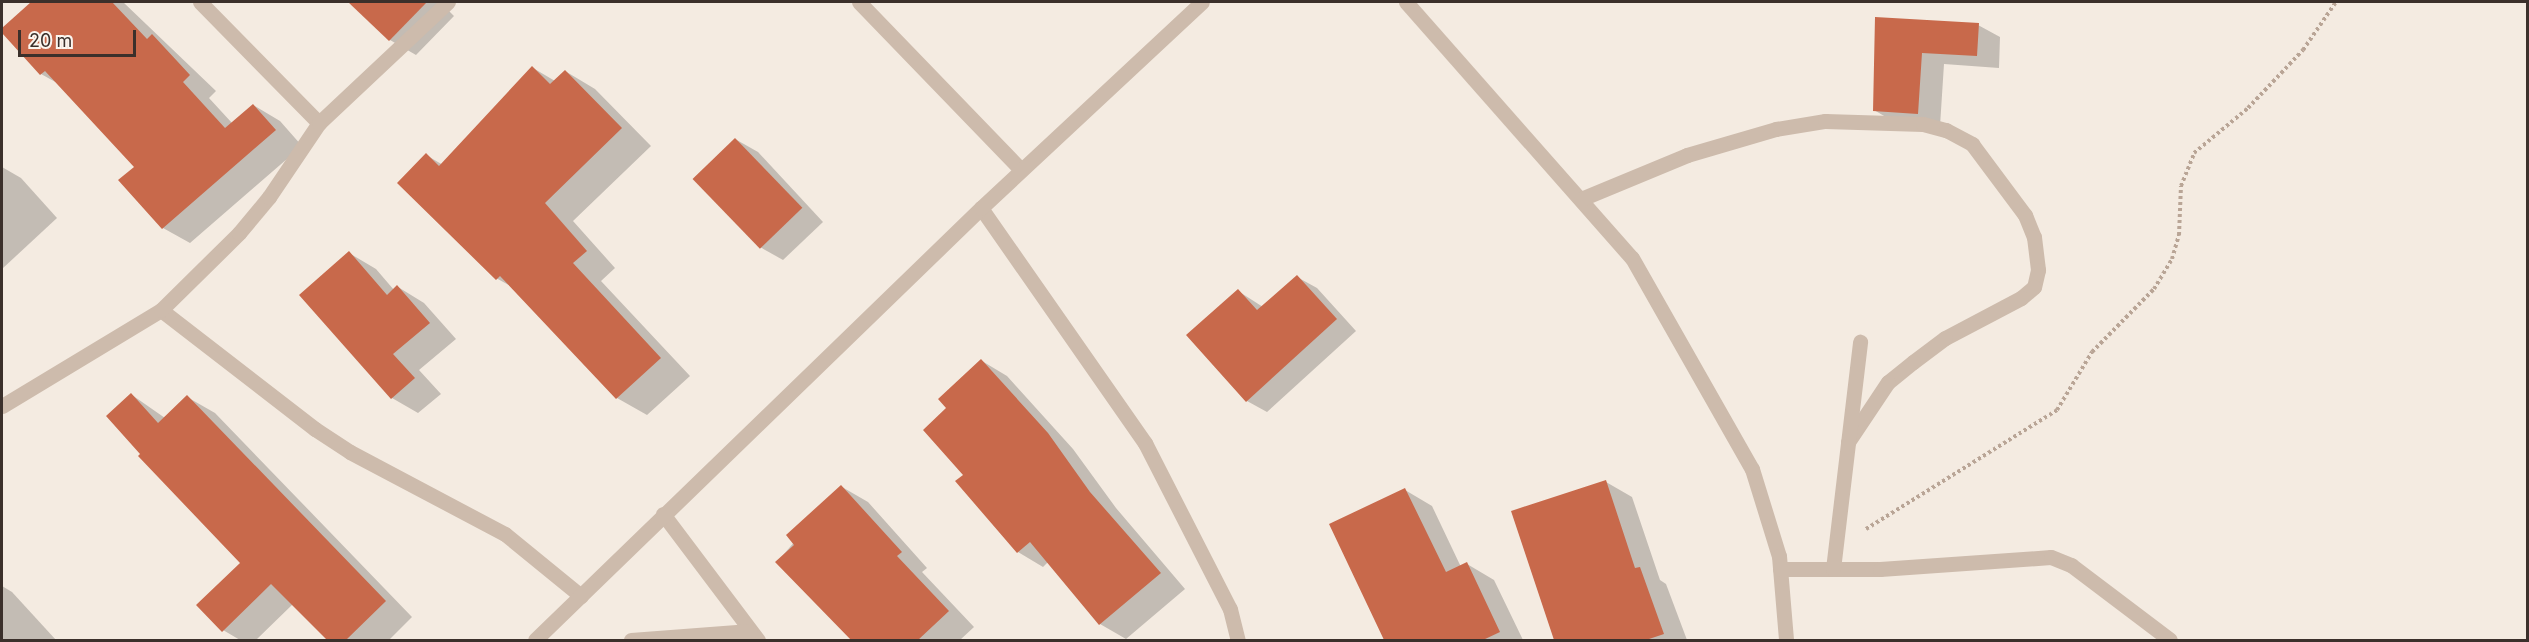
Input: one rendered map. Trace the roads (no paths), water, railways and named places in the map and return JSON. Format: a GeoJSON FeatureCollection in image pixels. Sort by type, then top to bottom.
{"type":"FeatureCollection","features":[{"type":"Feature","properties":{"kind":"street"},"geometry":{"type":"LineString","coordinates":[[200,2],[319,123]]}},
{"type":"Feature","properties":{"kind":"street"},"geometry":{"type":"LineString","coordinates":[[3,402],[161,310],[239,233],[275,189],[319,123],[448,2]]}},
{"type":"Feature","properties":{"kind":"street"},"geometry":{"type":"LineString","coordinates":[[859,2],[1021,170]]}},
{"type":"Feature","properties":{"kind":"street"},"geometry":{"type":"LineString","coordinates":[[535,640],[981,208],[1202,2]]}},
{"type":"Feature","properties":{"kind":"street"},"geometry":{"type":"LineString","coordinates":[[1406,2],[1632,258],[1752,469],[1780,569],[1786,640]]}},
{"type":"Feature","properties":{"kind":"street"},"geometry":{"type":"LineString","coordinates":[[1581,199],[1687,155],[1776,129],[1825,121],[1923,124],[1946,130],[1972,144],[2025,215],[2036,248],[2038,270],[2034,287],[2021,298],[1945,338],[1888,382],[1848,442]]}},
{"type":"Feature","properties":{"kind":"street"},"geometry":{"type":"LineString","coordinates":[[981,208],[1144,443],[1230,609],[1238,640]]}},
{"type":"Feature","properties":{"kind":"street"},"geometry":{"type":"LineString","coordinates":[[161,310],[315,429],[350,452],[505,534],[581,596]]}},
{"type":"Feature","properties":{"kind":"street"},"geometry":{"type":"LineString","coordinates":[[1833,569],[1860,342]]}},
{"type":"Feature","properties":{"kind":"street"},"geometry":{"type":"LineString","coordinates":[[663,514],[754,636]]}},
{"type":"Feature","properties":{"kind":"street"},"geometry":{"type":"LineString","coordinates":[[1780,569],[1833,569],[2051,557],[2071,565],[2170,640]]}},
{"type":"Feature","properties":{"kind":"street"},"geometry":{"type":"LineString","coordinates":[[631,640],[754,636]]}}]}
